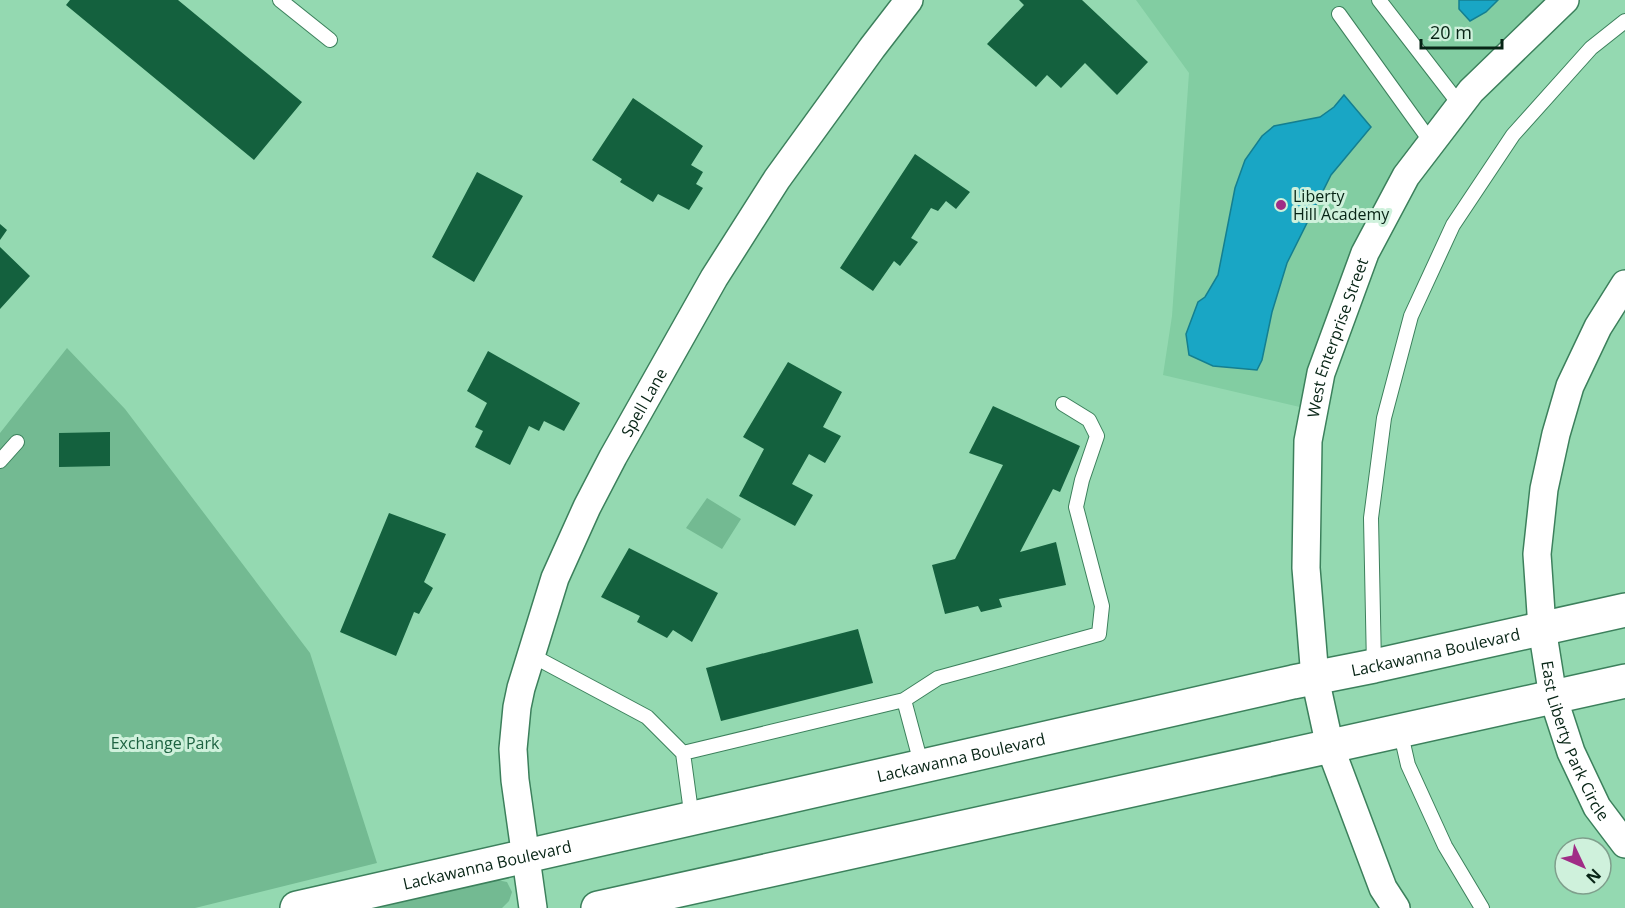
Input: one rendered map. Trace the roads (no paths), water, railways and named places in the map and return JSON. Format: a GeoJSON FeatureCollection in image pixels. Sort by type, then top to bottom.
{"type":"FeatureCollection","features":[{"type":"Feature","properties":{"kind":"street","name":"West Enterprise Street"},"geometry":{"type":"LineString","coordinates":[[1396,908],[1383,888],[1330,747],[1315,678],[1306,568],[1308,441],[1321,373],[1365,253],[1406,176],[1471,91],[1565,0]]}},
{"type":"Feature","properties":{"kind":"street","name":"Spell Lane"},"geometry":{"type":"LineString","coordinates":[[533,908],[515,780],[513,749],[521,688],[555,578],[587,507],[613,457],[714,278],[777,179],[898,8]]}},
{"type":"Feature","properties":{"kind":"street","name":"East Liberty Park Circle"},"geometry":{"type":"LineString","coordinates":[[1625,284],[1598,327],[1570,386],[1556,434],[1544,489],[1537,554],[1542,628],[1552,697],[1571,752],[1597,807],[1625,844]]}},
{"type":"Feature","properties":{"kind":"street","name":"Lackawanna Boulevard"},"geometry":{"type":"LineString","coordinates":[[297,908],[1625,610]]}},
{"type":"Feature","properties":{"kind":"street"},"geometry":{"type":"LineString","coordinates":[[598,908],[643,903],[1400,730],[1625,681]]}},
{"type":"Feature","properties":{"kind":"lane"},"geometry":{"type":"LineString","coordinates":[[280,0],[330,40]]}},
{"type":"Feature","properties":{"kind":"lane"},"geometry":{"type":"LineString","coordinates":[[1379,0],[1460,105]]}},
{"type":"Feature","properties":{"kind":"lane"},"geometry":{"type":"LineString","coordinates":[[1339,14],[1431,142]]}},
{"type":"Feature","properties":{"kind":"lane"},"geometry":{"type":"LineString","coordinates":[[1374,666],[1371,518],[1384,418],[1412,316],[1453,225],[1513,135],[1591,48],[1625,21]]}},
{"type":"Feature","properties":{"kind":"lane"},"geometry":{"type":"LineString","coordinates":[[683,753],[904,700],[938,678],[1099,634],[1102,606],[1076,507],[1082,480],[1097,436],[1089,420],[1063,404]]}},
{"type":"Feature","properties":{"kind":"lane"},"geometry":{"type":"LineString","coordinates":[[0,461],[17,442]]}},
{"type":"Feature","properties":{"kind":"lane"},"geometry":{"type":"LineString","coordinates":[[531,655],[647,717],[683,753],[692,819]]}},
{"type":"Feature","properties":{"kind":"lane"},"geometry":{"type":"LineString","coordinates":[[904,700],[922,767]]}},
{"type":"Feature","properties":{"kind":"lane"},"geometry":{"type":"LineString","coordinates":[[1400,730],[1408,765],[1440,836],[1482,908]]}},
{"type":"Feature","properties":{"kind":"water"},"geometry":{"type":"Polygon","coordinates":[[[1459,0],[1498,0],[1486,12],[1470,21],[1459,9],[1459,0]]]}},
{"type":"Feature","properties":{"kind":"water"},"geometry":{"type":"Polygon","coordinates":[[[1344,95],[1371,127],[1331,175],[1287,263],[1272,312],[1262,360],[1257,370],[1213,366],[1189,355],[1186,334],[1198,302],[1205,297],[1218,275],[1235,188],[1245,160],[1262,136],[1274,126],[1320,117],[1334,107],[1344,95]]]}},
{"type":"Feature","properties":{"kind":"place","name":"Liberty Hill Academy"},"geometry":{"type":"Point","coordinates":[1281,205]}},
{"type":"Feature","properties":{"kind":"park label","name":"Exchange Park"},"geometry":{"type":"Point","coordinates":[165,743]}}]}
